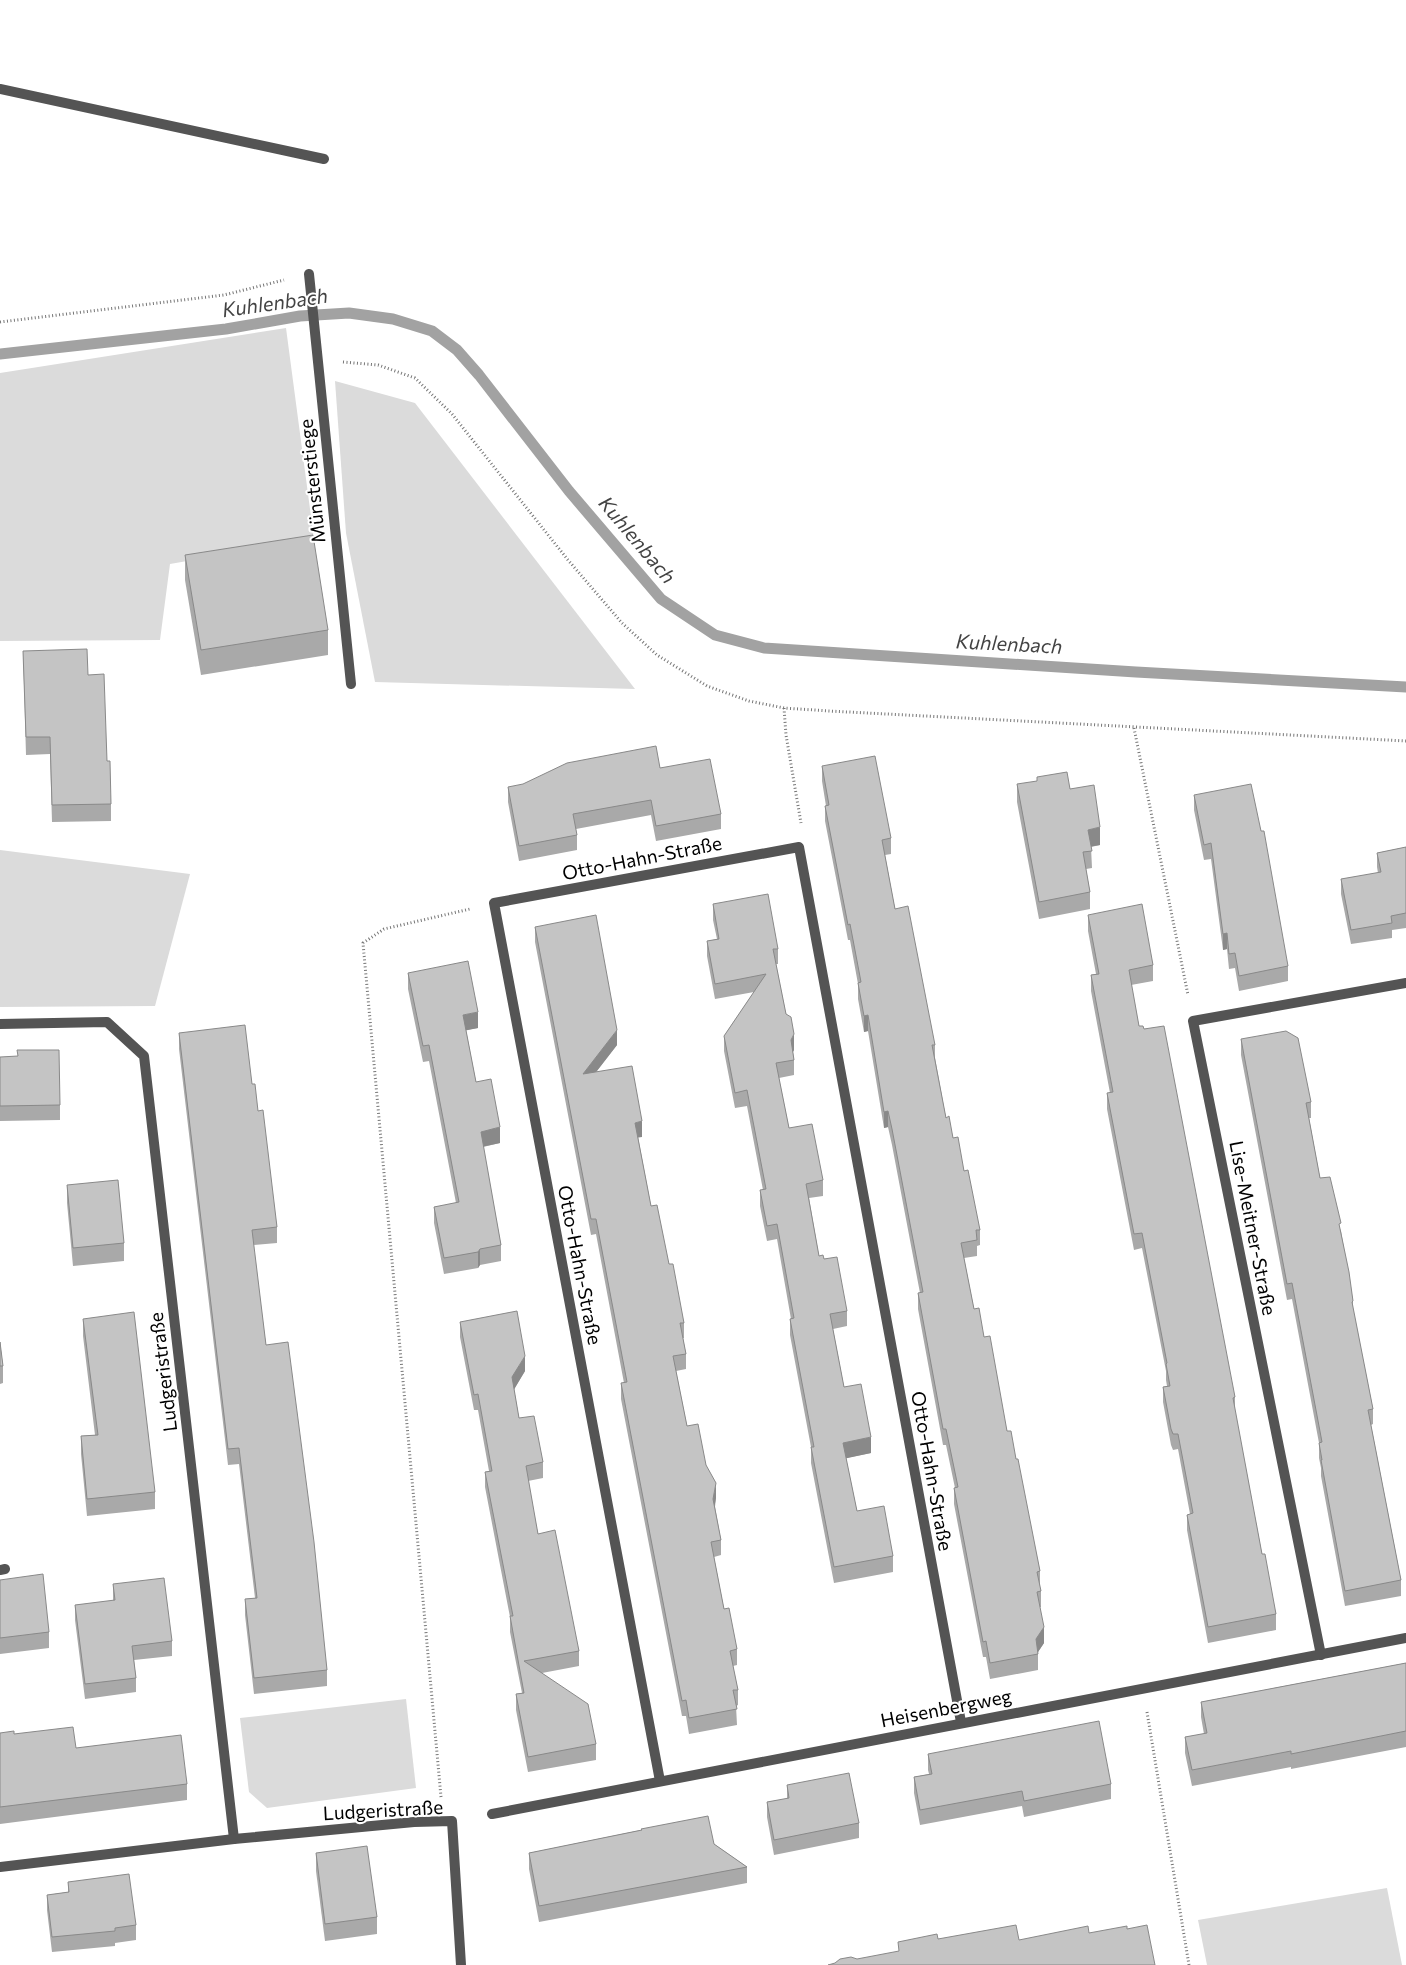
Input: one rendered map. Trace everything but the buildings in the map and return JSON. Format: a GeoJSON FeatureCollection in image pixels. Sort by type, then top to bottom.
{"type":"FeatureCollection","features":[{"type":"Feature","properties":{"kind":"street"},"geometry":{"type":"LineString","coordinates":[[0,89],[324,159]]}},
{"type":"Feature","properties":{"kind":"street","name":"Münsterstiege"},"geometry":{"type":"LineString","coordinates":[[309,274],[351,684]]}},
{"type":"Feature","properties":{"kind":"street","name":"Otto-Hahn-Straße"},"geometry":{"type":"LineString","coordinates":[[660,1781],[494,903],[799,847],[961,1722]]}},
{"type":"Feature","properties":{"kind":"street"},"geometry":{"type":"LineString","coordinates":[[1193,1020],[1406,983]]}},
{"type":"Feature","properties":{"kind":"street","name":"Lise-Meitner-Straße"},"geometry":{"type":"LineString","coordinates":[[1193,1020],[1322,1655]]}},
{"type":"Feature","properties":{"kind":"street","name":"Ludgeristraße"},"geometry":{"type":"LineString","coordinates":[[0,1024],[107,1022],[144,1056],[234,1839]]}},
{"type":"Feature","properties":{"kind":"street","name":"Heisenbergweg"},"geometry":{"type":"LineString","coordinates":[[492,1814],[961,1722],[1144,1689],[1406,1638]]}},
{"type":"Feature","properties":{"kind":"street","name":"Ludgeristraße"},"geometry":{"type":"LineString","coordinates":[[0,1867],[234,1839],[414,1822],[452,1821],[461,1965]]}},
{"type":"Feature","properties":{"kind":"path"},"geometry":{"type":"LineString","coordinates":[[0,322],[224,295],[309,274]]}},
{"type":"Feature","properties":{"kind":"path"},"geometry":{"type":"LineString","coordinates":[[317,362],[378,365],[415,378],[452,414],[568,560],[622,623],[657,655],[707,686],[749,701],[784,708],[1406,741]]}},
{"type":"Feature","properties":{"kind":"path"},"geometry":{"type":"LineString","coordinates":[[784,708],[786,735],[802,826],[799,847]]}},
{"type":"Feature","properties":{"kind":"path"},"geometry":{"type":"LineString","coordinates":[[1134,728],[1193,1020]]}},
{"type":"Feature","properties":{"kind":"path"},"geometry":{"type":"LineString","coordinates":[[452,1821],[442,1806],[363,943],[384,928],[494,903]]}},
{"type":"Feature","properties":{"kind":"path"},"geometry":{"type":"LineString","coordinates":[[1144,1689],[1189,1965]]}},
{"type":"Feature","properties":{"kind":"shaded area"},"geometry":{"type":"Polygon","coordinates":[[[286,328],[314,539],[170,564],[160,640],[0,641],[0,373],[286,328]]]}},
{"type":"Feature","properties":{"kind":"shaded area"},"geometry":{"type":"Polygon","coordinates":[[[335,381],[415,403],[635,689],[375,682],[346,533],[335,381]]]}},
{"type":"Feature","properties":{"kind":"shaded area"},"geometry":{"type":"Polygon","coordinates":[[[0,850],[190,874],[155,1006],[0,1007],[0,850]]]}},
{"type":"Feature","properties":{"kind":"shaded area"},"geometry":{"type":"Polygon","coordinates":[[[406,1699],[416,1788],[267,1808],[249,1792],[240,1718],[406,1699]]]}},
{"type":"Feature","properties":{"kind":"shaded area"},"geometry":{"type":"Polygon","coordinates":[[[1387,1888],[1402,1965],[1207,1965],[1198,1920],[1387,1888]]]}},
{"type":"Feature","properties":{"kind":"waterway","name":"Kuhlenbach"},"geometry":{"type":"LineString","coordinates":[[0,354],[226,329],[300,316],[349,313],[393,319],[432,331],[457,350],[479,375],[569,491],[661,599],[715,635],[764,648],[1406,687]]}}]}
